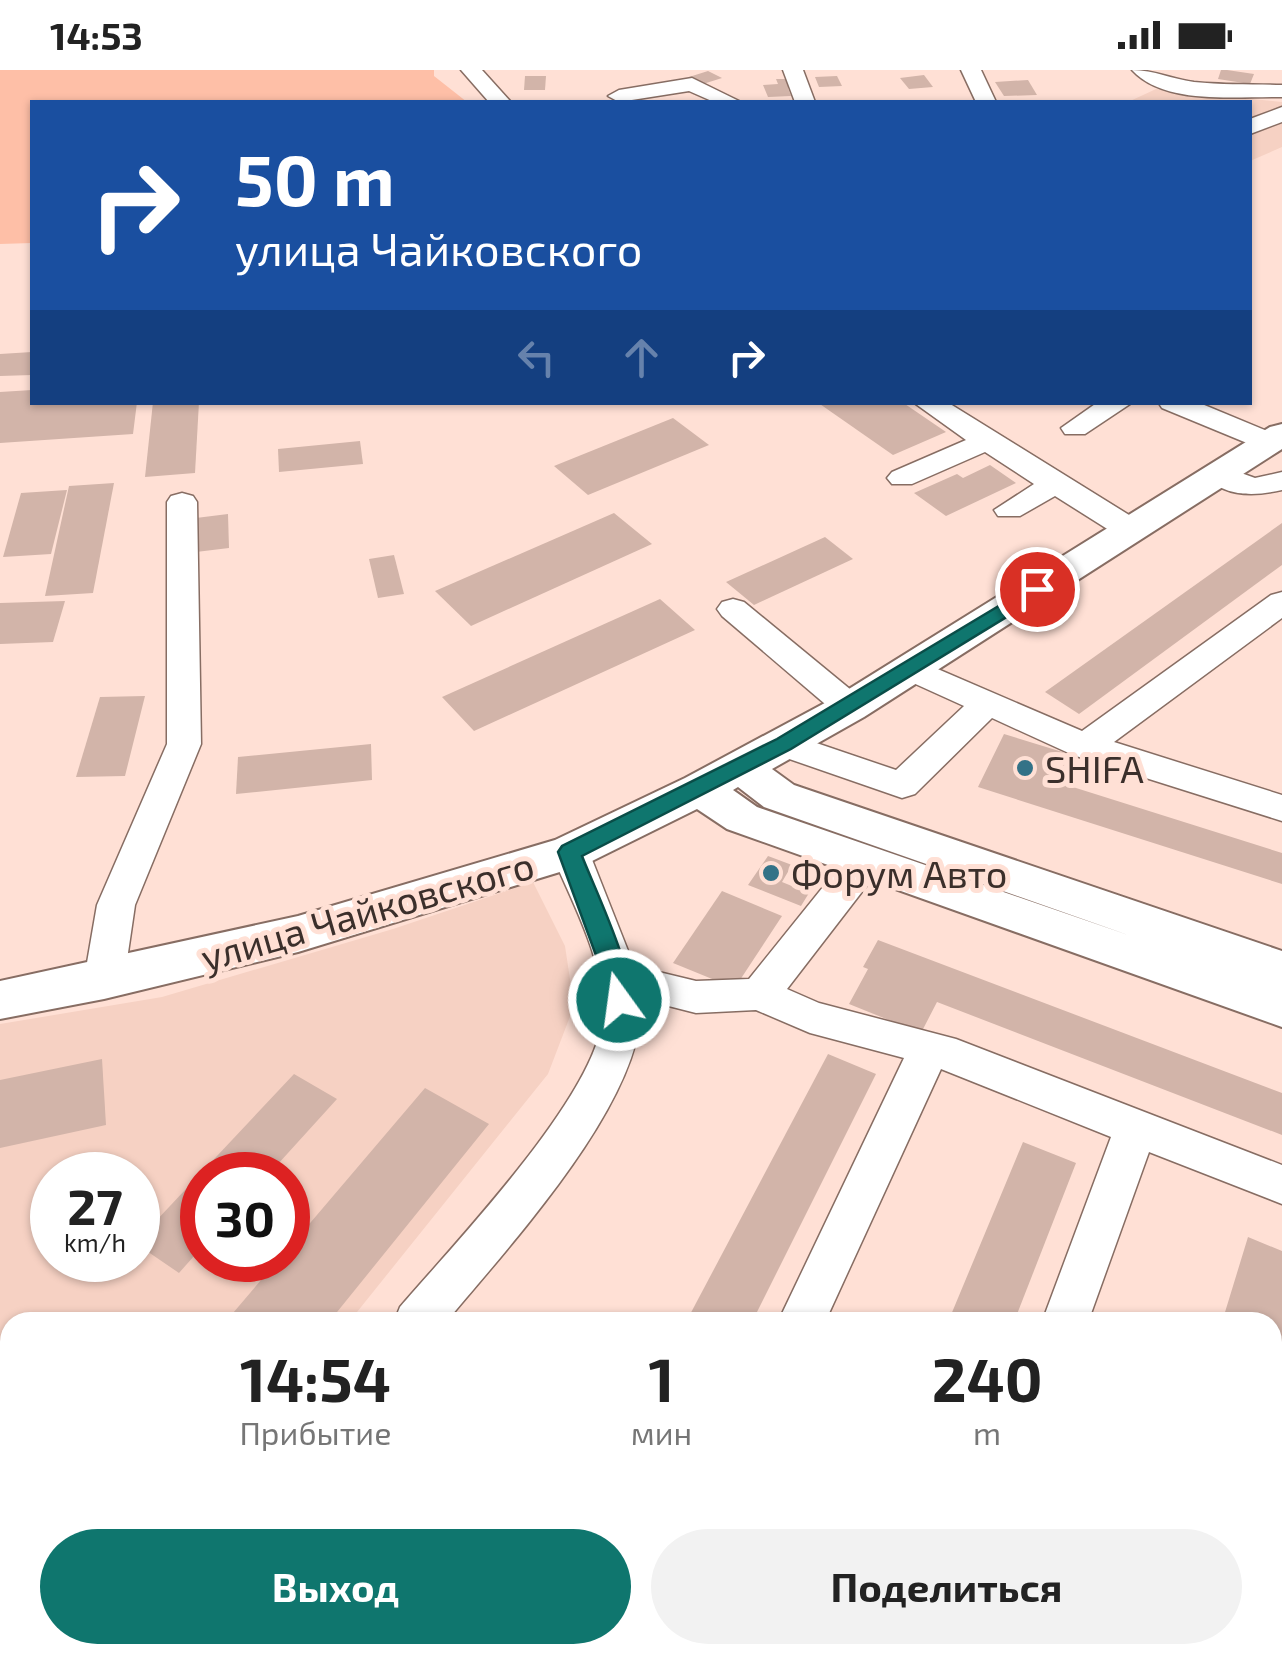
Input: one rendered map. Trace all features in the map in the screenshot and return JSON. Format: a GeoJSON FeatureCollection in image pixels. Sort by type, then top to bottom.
{"type":"FeatureCollection","features":[{"type":"Feature","properties":{"kind":"main road","name":"улица Чайковского"},"geometry":{"type":"LineString","coordinates":[[0,1000],[298,934],[570,852],[850,707],[1275,438]]}},
{"type":"Feature","properties":{"kind":"main road"},"geometry":{"type":"LineString","coordinates":[[740,767],[779,796],[1282,970]]}},
{"type":"Feature","properties":{"kind":"main road"},"geometry":{"type":"LineString","coordinates":[[700,788],[742,818],[1282,1008]]}},
{"type":"Feature","properties":{"kind":"street"},"geometry":{"type":"LineString","coordinates":[[470,70],[498,100]]}},
{"type":"Feature","properties":{"kind":"street"},"geometry":{"type":"LineString","coordinates":[[613,99],[650,70]]}},
{"type":"Feature","properties":{"kind":"street"},"geometry":{"type":"LineString","coordinates":[[793,70],[804,100]]}},
{"type":"Feature","properties":{"kind":"street"},"geometry":{"type":"LineString","coordinates":[[971,70],[985,100]]}},
{"type":"Feature","properties":{"kind":"street"},"geometry":{"type":"LineString","coordinates":[[1142,70],[1198,94],[1282,92]]}},
{"type":"Feature","properties":{"kind":"street"},"geometry":{"type":"LineString","coordinates":[[613,99],[692,84],[726,100]]}},
{"type":"Feature","properties":{"kind":"street"},"geometry":{"type":"LineString","coordinates":[[1252,105],[1282,101]]}},
{"type":"Feature","properties":{"kind":"street"},"geometry":{"type":"LineString","coordinates":[[1252,126],[1282,114]]}},
{"type":"Feature","properties":{"kind":"street"},"geometry":{"type":"LineString","coordinates":[[932,405],[1131,530]]}},
{"type":"Feature","properties":{"kind":"street"},"geometry":{"type":"LineString","coordinates":[[1075,428],[1113,405]]}},
{"type":"Feature","properties":{"kind":"street"},"geometry":{"type":"LineString","coordinates":[[1184,405],[1275,438]]}},
{"type":"Feature","properties":{"kind":"street"},"geometry":{"type":"LineString","coordinates":[[902,478],[987,442]]}},
{"type":"Feature","properties":{"kind":"street"},"geometry":{"type":"LineString","coordinates":[[1219,474],[1252,488],[1282,480]]}},
{"type":"Feature","properties":{"kind":"street"},"geometry":{"type":"LineString","coordinates":[[1009,510],[1055,484]]}},
{"type":"Feature","properties":{"kind":"street"},"geometry":{"type":"LineString","coordinates":[[104,980],[116,905],[184,744],[182,502]]}},
{"type":"Feature","properties":{"kind":"street"},"geometry":{"type":"LineString","coordinates":[[1085,746],[1282,602]]}},
{"type":"Feature","properties":{"kind":"street"},"geometry":{"type":"LineString","coordinates":[[733,610],[850,707]]}},
{"type":"Feature","properties":{"kind":"street"},"geometry":{"type":"LineString","coordinates":[[912,669],[1085,746],[1282,808]]}},
{"type":"Feature","properties":{"kind":"street"},"geometry":{"type":"LineString","coordinates":[[784,744],[902,785],[988,702]]}},
{"type":"Feature","properties":{"kind":"street"},"geometry":{"type":"LineString","coordinates":[[425,1312],[577,1123],[608,1065],[622,1023],[616,977],[570,852]]}},
{"type":"Feature","properties":{"kind":"street"},"geometry":{"type":"LineString","coordinates":[[760,994],[865,860]]}},
{"type":"Feature","properties":{"kind":"street"},"geometry":{"type":"LineString","coordinates":[[616,977],[696,997],[760,994],[810,1017],[930,1048],[1282,1185]]}},
{"type":"Feature","properties":{"kind":"street"},"geometry":{"type":"LineString","coordinates":[[806,1312],[930,1048]]}},
{"type":"Feature","properties":{"kind":"street"},"geometry":{"type":"LineString","coordinates":[[1069,1312],[1136,1128]]}},
{"type":"Feature","properties":{"kind":"shaded area"},"geometry":{"type":"Polygon","coordinates":[[[0,70],[434,70],[434,76],[464,100],[30,100],[30,243],[0,244],[0,70]]]}},
{"type":"Feature","properties":{"kind":"shaded area"},"geometry":{"type":"Polygon","coordinates":[[[1156,89],[1282,102],[1282,147],[1252,160],[1252,100],[1132,100],[1156,89]]]}},
{"type":"Feature","properties":{"kind":"shaded area"},"geometry":{"type":"Polygon","coordinates":[[[533,882],[565,946],[574,1006],[548,1074],[357,1312],[0,1312],[0,1024],[162,997],[393,929],[533,882]]]}},
{"type":"Feature","properties":{"kind":"building"},"geometry":{"type":"Polygon","coordinates":[[[1221,70],[1254,74],[1250,84],[1218,79],[1221,70]]]}},
{"type":"Feature","properties":{"kind":"building"},"geometry":{"type":"Polygon","coordinates":[[[708,71],[722,78],[703,84],[689,77],[708,71]]]}},
{"type":"Feature","properties":{"kind":"building"},"geometry":{"type":"Polygon","coordinates":[[[924,75],[933,87],[909,89],[900,78],[924,75]]]}},
{"type":"Feature","properties":{"kind":"building"},"geometry":{"type":"Polygon","coordinates":[[[525,76],[546,76],[545,90],[524,90],[525,76]]]}},
{"type":"Feature","properties":{"kind":"building"},"geometry":{"type":"Polygon","coordinates":[[[837,76],[842,86],[819,87],[815,77],[837,76]]]}},
{"type":"Feature","properties":{"kind":"building"},"geometry":{"type":"Polygon","coordinates":[[[776,79],[790,79],[794,89],[788,88],[791,96],[768,97],[763,85],[778,84],[776,79]]]}},
{"type":"Feature","properties":{"kind":"building"},"geometry":{"type":"Polygon","coordinates":[[[1028,80],[1037,95],[1004,96],[995,82],[1028,80]]]}},
{"type":"Feature","properties":{"kind":"building"},"geometry":{"type":"Polygon","coordinates":[[[30,352],[30,375],[0,376],[0,354],[30,352]]]}},
{"type":"Feature","properties":{"kind":"building"},"geometry":{"type":"Polygon","coordinates":[[[30,390],[30,405],[137,405],[133,434],[0,443],[0,392],[30,390]]]}},
{"type":"Feature","properties":{"kind":"building"},"geometry":{"type":"Polygon","coordinates":[[[153,405],[199,405],[195,473],[145,477],[153,405]]]}},
{"type":"Feature","properties":{"kind":"building"},"geometry":{"type":"Polygon","coordinates":[[[821,405],[906,405],[946,432],[893,455],[821,405]]]}},
{"type":"Feature","properties":{"kind":"building"},"geometry":{"type":"Polygon","coordinates":[[[673,418],[709,445],[588,495],[554,466],[673,418]]]}},
{"type":"Feature","properties":{"kind":"building"},"geometry":{"type":"Polygon","coordinates":[[[360,441],[363,464],[279,472],[278,449],[360,441]]]}},
{"type":"Feature","properties":{"kind":"building"},"geometry":{"type":"Polygon","coordinates":[[[990,465],[1016,483],[946,516],[914,493],[957,474],[963,478],[990,465]]]}},
{"type":"Feature","properties":{"kind":"building"},"geometry":{"type":"Polygon","coordinates":[[[114,483],[93,593],[45,596],[69,486],[114,483]]]}},
{"type":"Feature","properties":{"kind":"building"},"geometry":{"type":"Polygon","coordinates":[[[67,490],[51,554],[3,557],[21,493],[67,490]]]}},
{"type":"Feature","properties":{"kind":"building"},"geometry":{"type":"Polygon","coordinates":[[[614,513],[652,544],[471,626],[435,591],[614,513]]]}},
{"type":"Feature","properties":{"kind":"building"},"geometry":{"type":"Polygon","coordinates":[[[228,514],[229,548],[196,552],[196,518],[228,514]]]}},
{"type":"Feature","properties":{"kind":"building"},"geometry":{"type":"Polygon","coordinates":[[[1282,523],[1282,565],[1079,714],[1045,692],[1282,523]]]}},
{"type":"Feature","properties":{"kind":"building"},"geometry":{"type":"Polygon","coordinates":[[[825,537],[853,559],[754,605],[726,582],[825,537]]]}},
{"type":"Feature","properties":{"kind":"building"},"geometry":{"type":"Polygon","coordinates":[[[394,555],[404,594],[378,598],[369,559],[394,555]]]}},
{"type":"Feature","properties":{"kind":"building"},"geometry":{"type":"Polygon","coordinates":[[[660,599],[695,630],[474,731],[442,697],[660,599]]]}},
{"type":"Feature","properties":{"kind":"building"},"geometry":{"type":"Polygon","coordinates":[[[65,601],[53,642],[0,644],[0,603],[65,601]]]}},
{"type":"Feature","properties":{"kind":"building"},"geometry":{"type":"Polygon","coordinates":[[[145,696],[125,776],[76,777],[100,697],[145,696]]]}},
{"type":"Feature","properties":{"kind":"building"},"geometry":{"type":"Polygon","coordinates":[[[1004,734],[1069,754],[1057,782],[1282,853],[1282,884],[978,787],[1004,734]]]}},
{"type":"Feature","properties":{"kind":"building"},"geometry":{"type":"Polygon","coordinates":[[[371,744],[372,780],[236,794],[238,757],[371,744]]]}},
{"type":"Feature","properties":{"kind":"building","name":"Форум Авто"},"geometry":{"type":"Polygon","coordinates":[[[768,856],[792,865],[782,882],[809,893],[801,906],[748,885],[768,856]]]}},
{"type":"Feature","properties":{"kind":"building"},"geometry":{"type":"Polygon","coordinates":[[[722,891],[782,916],[740,980],[722,983],[673,963],[722,891]]]}},
{"type":"Feature","properties":{"kind":"building"},"geometry":{"type":"Polygon","coordinates":[[[878,940],[1282,1093],[1282,1135],[937,1002],[921,1033],[849,1004],[878,940]]]}},
{"type":"Feature","properties":{"kind":"building"},"geometry":{"type":"Polygon","coordinates":[[[828,1054],[876,1074],[757,1312],[691,1312],[828,1054]]]}},
{"type":"Feature","properties":{"kind":"building"},"geometry":{"type":"Polygon","coordinates":[[[102,1059],[106,1125],[0,1148],[0,1080],[102,1059]]]}},
{"type":"Feature","properties":{"kind":"building"},"geometry":{"type":"Polygon","coordinates":[[[294,1074],[337,1099],[289,1152],[221,1152],[294,1074]]]}},
{"type":"Feature","properties":{"kind":"building"},"geometry":{"type":"Polygon","coordinates":[[[425,1088],[489,1124],[337,1312],[234,1312],[259,1282],[310,1282],[310,1223],[425,1088]]]}},
{"type":"Feature","properties":{"kind":"building"},"geometry":{"type":"Polygon","coordinates":[[[1023,1142],[1076,1163],[1018,1312],[952,1312],[1023,1142]]]}},
{"type":"Feature","properties":{"kind":"building"},"geometry":{"type":"Polygon","coordinates":[[[180,1195],[179,1273],[160,1260],[160,1217],[180,1195]]]}},
{"type":"Feature","properties":{"kind":"building"},"geometry":{"type":"Polygon","coordinates":[[[1248,1237],[1282,1251],[1282,1312],[1225,1312],[1248,1237]]]}},
{"type":"Feature","properties":{"kind":"place","name":"SHIFA"},"geometry":{"type":"Point","coordinates":[1025,768]}},
{"type":"Feature","properties":{"kind":"place","name":"Форум Авто"},"geometry":{"type":"Point","coordinates":[771,873]}},
{"type":"Feature","properties":{"kind":"route"},"geometry":{"type":"LineString","coordinates":[[619,1000],[616,977],[570,852],[784,744],[1037,589]]}}]}
